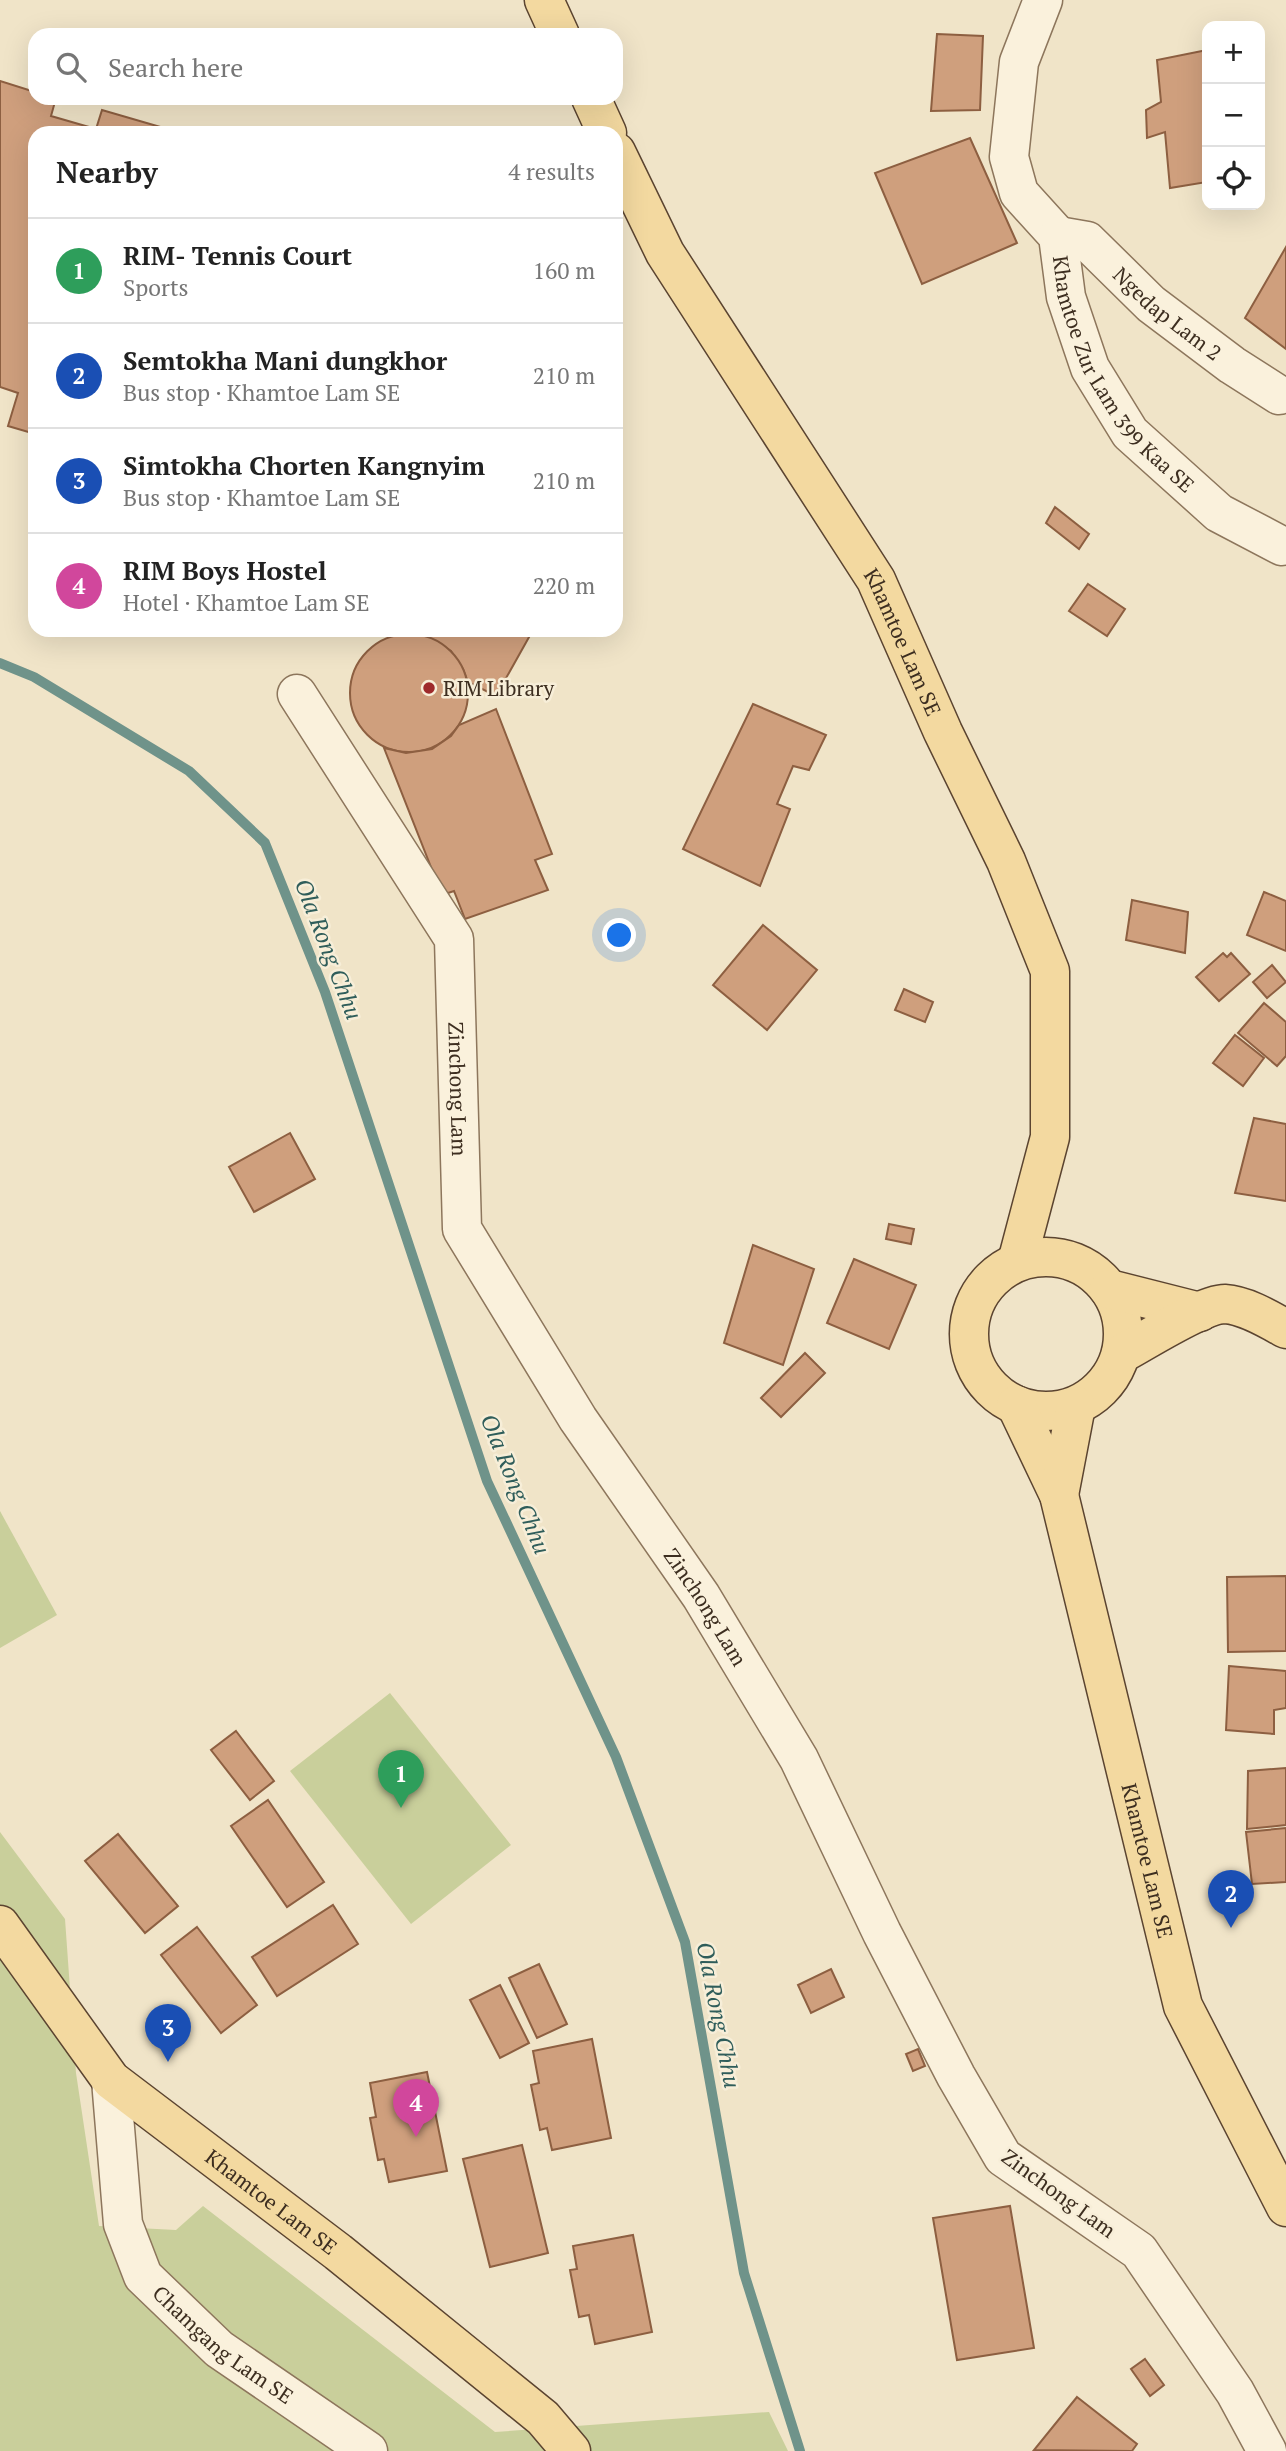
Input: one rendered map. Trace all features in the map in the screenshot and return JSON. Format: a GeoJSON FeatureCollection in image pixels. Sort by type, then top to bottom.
{"type":"FeatureCollection","features":[{"type":"Feature","properties":{"kind":"main road"},"geometry":{"type":"LineString","coordinates":[[544,0],[557,28]]}},
{"type":"Feature","properties":{"kind":"main road"},"geometry":{"type":"LineString","coordinates":[[594,105],[604,126]]}},
{"type":"Feature","properties":{"kind":"main road","name":"Khamtoe Lam SE"},"geometry":{"type":"LineString","coordinates":[[623,166],[665,253],[876,579],[943,732],[1006,861],[1050,971],[1050,1137],[1017,1262]]}},
{"type":"Feature","properties":{"kind":"main road"},"geometry":{"type":"LineString","coordinates":[[1039,1178],[1067,1260]]}},
{"type":"Feature","properties":{"kind":"main road"},"geometry":{"type":"LineString","coordinates":[[1042,1256],[1083,1266],[1109,1289],[1123,1320],[1121,1354],[1112,1376],[1096,1393],[1076,1406],[1056,1411],[1036,1411],[1016,1405],[998,1395],[984,1380],[974,1362],[969,1343],[969,1323],[975,1303],[992,1279],[1017,1262],[1042,1256]]}},
{"type":"Feature","properties":{"kind":"main road"},"geometry":{"type":"LineString","coordinates":[[1109,1289],[1200,1311]]}},
{"type":"Feature","properties":{"kind":"main road"},"geometry":{"type":"LineString","coordinates":[[1121,1354],[1200,1311],[1225,1304],[1260,1314],[1286,1329]]}},
{"type":"Feature","properties":{"kind":"main road","name":"Khamtoe Lam SE"},"geometry":{"type":"LineString","coordinates":[[1016,1405],[1059,1495],[1183,2006],[1286,2207]]}},
{"type":"Feature","properties":{"kind":"main road","name":"Khamtoe Lam SE"},"geometry":{"type":"LineString","coordinates":[[1059,1495],[1076,1406]]}},
{"type":"Feature","properties":{"kind":"main road","name":"Khamtoe Lam SE"},"geometry":{"type":"LineString","coordinates":[[0,1925],[111,2081],[360,2270],[543,2418],[571,2451]]}},
{"type":"Feature","properties":{"kind":"street","name":"Khamtoe Zur Lam 399 Kaa SE"},"geometry":{"type":"LineString","coordinates":[[1043,0],[1019,62],[1009,157],[1019,193],[1058,236],[1066,297],[1090,368],[1130,433],[1219,513],[1282,546]]}},
{"type":"Feature","properties":{"kind":"street","name":"Ngedap Lam 2"},"geometry":{"type":"LineString","coordinates":[[1058,236],[1087,241],[1151,304],[1232,365],[1279,394]]}},
{"type":"Feature","properties":{"kind":"street","name":"Zinchong Lam"},"geometry":{"type":"LineString","coordinates":[[297,694],[454,939],[462,1229],[578,1419],[701,1596],[799,1759],[882,1933],[956,2076],[1003,2157],[1139,2250],[1235,2392],[1267,2451]]}},
{"type":"Feature","properties":{"kind":"street","name":"Chamgang Lam SE"},"geometry":{"type":"LineString","coordinates":[[111,2081],[123,2224],[143,2276],[219,2349],[368,2451]]}},
{"type":"Feature","properties":{"kind":"green space"},"geometry":{"type":"Polygon","coordinates":[[[0,1511],[57,1615],[0,1648],[0,1511]]]}},
{"type":"Feature","properties":{"kind":"green space"},"geometry":{"type":"Polygon","coordinates":[[[390,1693],[511,1845],[411,1924],[290,1771],[390,1693]]]}},
{"type":"Feature","properties":{"kind":"green space"},"geometry":{"type":"Polygon","coordinates":[[[0,1832],[65,1919],[76,2073],[99,2226],[176,2230],[203,2206],[495,2432],[769,2412],[788,2451],[0,2451],[0,1832]]]}},
{"type":"Feature","properties":{"kind":"building"},"geometry":{"type":"Polygon","coordinates":[[[937,34],[983,36],[980,110],[931,111],[937,34]]]}},
{"type":"Feature","properties":{"kind":"building"},"geometry":{"type":"Polygon","coordinates":[[[1202,51],[1202,183],[1170,188],[1165,132],[1147,138],[1146,110],[1161,102],[1157,60],[1202,51]]]}},
{"type":"Feature","properties":{"kind":"building"},"geometry":{"type":"Polygon","coordinates":[[[0,81],[28,90],[28,105],[54,105],[51,116],[86,126],[28,126],[28,432],[8,426],[18,393],[0,387],[0,81]]]}},
{"type":"Feature","properties":{"kind":"building"},"geometry":{"type":"Polygon","coordinates":[[[102,110],[157,126],[97,126],[102,110]]]}},
{"type":"Feature","properties":{"kind":"building"},"geometry":{"type":"Polygon","coordinates":[[[970,138],[1017,243],[922,284],[875,173],[970,138]]]}},
{"type":"Feature","properties":{"kind":"building"},"geometry":{"type":"Polygon","coordinates":[[[1286,247],[1286,349],[1245,318],[1286,247]]]}},
{"type":"Feature","properties":{"kind":"building"},"geometry":{"type":"Polygon","coordinates":[[[1055,507],[1089,534],[1079,549],[1046,523],[1055,507]]]}},
{"type":"Feature","properties":{"kind":"building"},"geometry":{"type":"Polygon","coordinates":[[[1088,584],[1125,609],[1107,636],[1069,611],[1088,584]]]}},
{"type":"Feature","properties":{"kind":"building"},"geometry":{"type":"Polygon","coordinates":[[[392,637],[426,637],[442,644],[458,660],[467,681],[467,705],[458,726],[442,742],[421,751],[397,751],[376,742],[360,726],[351,705],[351,681],[360,660],[376,644],[392,637]]]}},
{"type":"Feature","properties":{"kind":"building"},"geometry":{"type":"Polygon","coordinates":[[[428,637],[529,637],[496,696],[468,682],[451,651],[428,637]]]}},
{"type":"Feature","properties":{"kind":"building"},"geometry":{"type":"Polygon","coordinates":[[[753,704],[826,735],[809,770],[793,766],[777,804],[790,809],[760,886],[683,849],[753,704]]]}},
{"type":"Feature","properties":{"kind":"building"},"geometry":{"type":"Polygon","coordinates":[[[496,709],[552,854],[535,860],[548,890],[465,919],[454,891],[442,895],[384,748],[406,753],[432,749],[451,736],[459,725],[496,709]]]}},
{"type":"Feature","properties":{"kind":"building"},"geometry":{"type":"Polygon","coordinates":[[[1264,892],[1286,901],[1286,951],[1247,935],[1264,892]]]}},
{"type":"Feature","properties":{"kind":"building"},"geometry":{"type":"Polygon","coordinates":[[[1132,900],[1188,912],[1185,953],[1126,940],[1132,900]]]}},
{"type":"Feature","properties":{"kind":"building"},"geometry":{"type":"Polygon","coordinates":[[[763,925],[817,970],[767,1030],[713,985],[763,925]]]}},
{"type":"Feature","properties":{"kind":"building"},"geometry":{"type":"Polygon","coordinates":[[[1223,953],[1227,957],[1231,953],[1250,974],[1219,1001],[1196,977],[1223,953]]]}},
{"type":"Feature","properties":{"kind":"building"},"geometry":{"type":"Polygon","coordinates":[[[1272,965],[1286,982],[1267,998],[1253,982],[1272,965]]]}},
{"type":"Feature","properties":{"kind":"building"},"geometry":{"type":"Polygon","coordinates":[[[904,989],[933,1002],[925,1022],[895,1010],[904,989]]]}},
{"type":"Feature","properties":{"kind":"building"},"geometry":{"type":"Polygon","coordinates":[[[1264,1003],[1286,1022],[1286,1056],[1277,1066],[1238,1033],[1264,1003]]]}},
{"type":"Feature","properties":{"kind":"building"},"geometry":{"type":"Polygon","coordinates":[[[1235,1035],[1264,1058],[1243,1086],[1213,1063],[1235,1035]]]}},
{"type":"Feature","properties":{"kind":"building"},"geometry":{"type":"Polygon","coordinates":[[[1254,1118],[1286,1124],[1286,1201],[1235,1193],[1254,1118]]]}},
{"type":"Feature","properties":{"kind":"building"},"geometry":{"type":"Polygon","coordinates":[[[290,1133],[315,1179],[254,1212],[229,1167],[290,1133]]]}},
{"type":"Feature","properties":{"kind":"building"},"geometry":{"type":"Polygon","coordinates":[[[889,1224],[914,1229],[911,1244],[886,1239],[889,1224]]]}},
{"type":"Feature","properties":{"kind":"building"},"geometry":{"type":"Polygon","coordinates":[[[753,1245],[814,1269],[783,1365],[724,1343],[753,1245]]]}},
{"type":"Feature","properties":{"kind":"building"},"geometry":{"type":"Polygon","coordinates":[[[854,1259],[916,1285],[889,1349],[827,1323],[854,1259]]]}},
{"type":"Feature","properties":{"kind":"building"},"geometry":{"type":"Polygon","coordinates":[[[805,1353],[825,1373],[781,1417],[761,1398],[805,1353]]]}},
{"type":"Feature","properties":{"kind":"building"},"geometry":{"type":"Polygon","coordinates":[[[1286,1576],[1286,1651],[1228,1652],[1227,1577],[1286,1576]]]}},
{"type":"Feature","properties":{"kind":"building"},"geometry":{"type":"Polygon","coordinates":[[[1229,1666],[1286,1671],[1286,1708],[1274,1710],[1274,1734],[1226,1730],[1229,1666]]]}},
{"type":"Feature","properties":{"kind":"building"},"geometry":{"type":"Polygon","coordinates":[[[236,1731],[274,1781],[250,1800],[211,1750],[236,1731]]]}},
{"type":"Feature","properties":{"kind":"building"},"geometry":{"type":"Polygon","coordinates":[[[1286,1768],[1286,1825],[1247,1829],[1248,1771],[1286,1768]]]}},
{"type":"Feature","properties":{"kind":"building"},"geometry":{"type":"Polygon","coordinates":[[[268,1800],[324,1882],[287,1907],[231,1826],[268,1800]]]}},
{"type":"Feature","properties":{"kind":"building"},"geometry":{"type":"Polygon","coordinates":[[[1286,1828],[1286,1882],[1252,1884],[1246,1832],[1286,1828]]]}},
{"type":"Feature","properties":{"kind":"building"},"geometry":{"type":"Polygon","coordinates":[[[118,1834],[178,1906],[145,1933],[85,1861],[118,1834]]]}},
{"type":"Feature","properties":{"kind":"building"},"geometry":{"type":"Polygon","coordinates":[[[333,1905],[358,1944],[277,1996],[252,1957],[333,1905]]]}},
{"type":"Feature","properties":{"kind":"building"},"geometry":{"type":"Polygon","coordinates":[[[197,1927],[257,2005],[221,2033],[161,1955],[197,1927]]]}},
{"type":"Feature","properties":{"kind":"building"},"geometry":{"type":"Polygon","coordinates":[[[539,1964],[567,2024],[537,2038],[509,1978],[539,1964]]]}},
{"type":"Feature","properties":{"kind":"building"},"geometry":{"type":"Polygon","coordinates":[[[831,1969],[844,1997],[811,2013],[798,1985],[831,1969]]]}},
{"type":"Feature","properties":{"kind":"building"},"geometry":{"type":"Polygon","coordinates":[[[500,1985],[529,2043],[500,2058],[470,2000],[500,1985]]]}},
{"type":"Feature","properties":{"kind":"building"},"geometry":{"type":"Polygon","coordinates":[[[592,2039],[611,2138],[552,2150],[547,2128],[540,2130],[531,2085],[539,2083],[533,2051],[592,2039]]]}},
{"type":"Feature","properties":{"kind":"building"},"geometry":{"type":"Polygon","coordinates":[[[918,2049],[925,2066],[913,2071],[906,2054],[918,2049]]]}},
{"type":"Feature","properties":{"kind":"building"},"geometry":{"type":"Polygon","coordinates":[[[427,2072],[447,2171],[389,2182],[384,2159],[378,2160],[370,2118],[376,2117],[370,2083],[427,2072]]]}},
{"type":"Feature","properties":{"kind":"building"},"geometry":{"type":"Polygon","coordinates":[[[522,2145],[548,2253],[490,2267],[463,2159],[522,2145]]]}},
{"type":"Feature","properties":{"kind":"building"},"geometry":{"type":"Polygon","coordinates":[[[1010,2206],[1034,2348],[957,2360],[933,2218],[1010,2206]]]}},
{"type":"Feature","properties":{"kind":"building"},"geometry":{"type":"Polygon","coordinates":[[[633,2235],[652,2332],[595,2344],[589,2315],[579,2317],[570,2270],[577,2269],[573,2246],[633,2235]]]}},
{"type":"Feature","properties":{"kind":"building"},"geometry":{"type":"Polygon","coordinates":[[[1145,2359],[1164,2385],[1150,2396],[1131,2369],[1145,2359]]]}},
{"type":"Feature","properties":{"kind":"building"},"geometry":{"type":"Polygon","coordinates":[[[1077,2397],[1137,2444],[1132,2451],[1034,2450],[1077,2397]]]}},
{"type":"Feature","properties":{"kind":"waterway","name":"Ola Rong Chhu"},"geometry":{"type":"LineString","coordinates":[[0,663],[34,677],[189,771],[265,843],[325,992],[487,1481],[616,1757],[685,1942],[744,2273],[800,2451]]}},
{"type":"Feature","properties":{"kind":"place","name":"RIM Library"},"geometry":{"type":"Point","coordinates":[429,688]}},
{"type":"Feature","properties":{"kind":"place","name":"RIM- Tennis Court"},"geometry":{"type":"Point","coordinates":[401,1808]}},
{"type":"Feature","properties":{"kind":"place","name":"Semtokha Mani dungkhor"},"geometry":{"type":"Point","coordinates":[1231,1928]}},
{"type":"Feature","properties":{"kind":"place","name":"Simtokha Chorten Kangnyim"},"geometry":{"type":"Point","coordinates":[168,2062]}},
{"type":"Feature","properties":{"kind":"place","name":"RIM Boys Hostel"},"geometry":{"type":"Point","coordinates":[416,2137]}}]}
